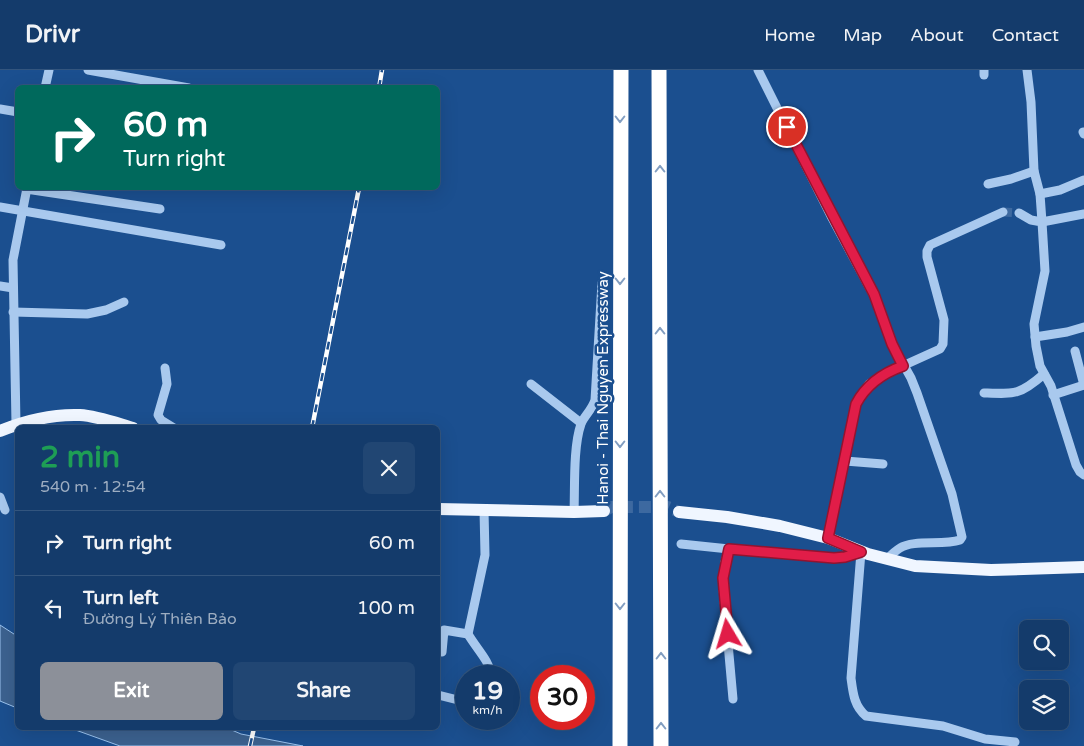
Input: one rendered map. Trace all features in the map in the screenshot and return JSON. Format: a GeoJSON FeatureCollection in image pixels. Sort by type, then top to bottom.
{"type":"FeatureCollection","features":[{"type":"Feature","properties":{"kind":"highway","name":"Hanoi - Thai Nguyen Expressway"},"geometry":{"type":"LineString","coordinates":[[620,70],[620,746]]}},
{"type":"Feature","properties":{"kind":"highway"},"geometry":{"type":"LineString","coordinates":[[659,70],[661,746]]}},
{"type":"Feature","properties":{"kind":"main road"},"geometry":{"type":"LineString","coordinates":[[0,431],[16,424],[51,417],[81,415],[121,425]]}},
{"type":"Feature","properties":{"kind":"main road"},"geometry":{"type":"LineString","coordinates":[[440,509],[604,511]]}},
{"type":"Feature","properties":{"kind":"main road"},"geometry":{"type":"LineString","coordinates":[[679,512],[727,517],[780,526],[828,538],[861,552],[916,566],[991,570],[1084,567]]}},
{"type":"Feature","properties":{"kind":"street"},"geometry":{"type":"LineString","coordinates":[[46,85],[49,70]]}},
{"type":"Feature","properties":{"kind":"street"},"geometry":{"type":"LineString","coordinates":[[88,70],[161,85]]}},
{"type":"Feature","properties":{"kind":"street"},"geometry":{"type":"LineString","coordinates":[[758,70],[874,294],[892,344],[911,378],[929,424],[952,494],[962,537],[958,541],[911,544],[900,547],[887,559]]}},
{"type":"Feature","properties":{"kind":"street"},"geometry":{"type":"LineString","coordinates":[[1027,70],[1031,102],[1034,171],[1040,194],[1045,270],[1034,324],[1035,337],[1040,366],[1054,396],[1076,466],[1084,475]]}},
{"type":"Feature","properties":{"kind":"street"},"geometry":{"type":"LineString","coordinates":[[0,109],[15,112]]}},
{"type":"Feature","properties":{"kind":"street"},"geometry":{"type":"LineString","coordinates":[[988,184],[1034,171]]}},
{"type":"Feature","properties":{"kind":"street"},"geometry":{"type":"LineString","coordinates":[[1040,194],[1060,190],[1084,180]]}},
{"type":"Feature","properties":{"kind":"street"},"geometry":{"type":"LineString","coordinates":[[16,424],[13,260],[27,190]]}},
{"type":"Feature","properties":{"kind":"street"},"geometry":{"type":"LineString","coordinates":[[40,190],[160,209]]}},
{"type":"Feature","properties":{"kind":"street"},"geometry":{"type":"LineString","coordinates":[[0,207],[222,245]]}},
{"type":"Feature","properties":{"kind":"street"},"geometry":{"type":"LineString","coordinates":[[828,538],[856,404],[860,395],[869,384],[940,349],[945,339],[944,320],[927,257],[928,248],[930,245],[1002,212]]}},
{"type":"Feature","properties":{"kind":"street"},"geometry":{"type":"LineString","coordinates":[[1019,213],[1031,220],[1042,222],[1084,214]]}},
{"type":"Feature","properties":{"kind":"street"},"geometry":{"type":"LineString","coordinates":[[574,512],[576,451],[581,423],[595,400],[602,283]]}},
{"type":"Feature","properties":{"kind":"street"},"geometry":{"type":"LineString","coordinates":[[0,286],[13,288]]}},
{"type":"Feature","properties":{"kind":"street"},"geometry":{"type":"LineString","coordinates":[[13,312],[87,314],[106,310],[124,302]]}},
{"type":"Feature","properties":{"kind":"street"},"geometry":{"type":"LineString","coordinates":[[1035,337],[1084,327]]}},
{"type":"Feature","properties":{"kind":"street"},"geometry":{"type":"LineString","coordinates":[[1054,396],[1084,385],[1075,350]]}},
{"type":"Feature","properties":{"kind":"street"},"geometry":{"type":"LineString","coordinates":[[165,368],[167,384],[158,414],[161,420],[169,425]]}},
{"type":"Feature","properties":{"kind":"street"},"geometry":{"type":"LineString","coordinates":[[984,393],[1010,394],[1020,392],[1044,374]]}},
{"type":"Feature","properties":{"kind":"street"},"geometry":{"type":"LineString","coordinates":[[531,384],[581,423]]}},
{"type":"Feature","properties":{"kind":"street"},"geometry":{"type":"LineString","coordinates":[[845,461],[883,464]]}},
{"type":"Feature","properties":{"kind":"street"},"geometry":{"type":"LineString","coordinates":[[0,498],[5,510]]}},
{"type":"Feature","properties":{"kind":"street"},"geometry":{"type":"LineString","coordinates":[[468,634],[485,555],[484,510]]}},
{"type":"Feature","properties":{"kind":"street"},"geometry":{"type":"LineString","coordinates":[[681,544],[834,558],[861,552],[852,678],[853,696],[860,711],[866,716],[943,726],[985,739],[1015,742]]}},
{"type":"Feature","properties":{"kind":"street"},"geometry":{"type":"LineString","coordinates":[[729,549],[725,562],[723,588],[733,699]]}},
{"type":"Feature","properties":{"kind":"street"},"geometry":{"type":"LineString","coordinates":[[442,652],[441,629],[468,634],[488,665]]}},
{"type":"Feature","properties":{"kind":"street"},"geometry":{"type":"LineString","coordinates":[[440,696],[455,699]]}},
{"type":"Feature","properties":{"kind":"water"},"geometry":{"type":"Polygon","coordinates":[[[0,625],[15,635],[15,707],[0,701],[0,625]]]}},
{"type":"Feature","properties":{"kind":"water"},"geometry":{"type":"Polygon","coordinates":[[[76,730],[232,730],[241,734],[303,746],[120,746],[76,730]]]}},
{"type":"Feature","properties":{"kind":"tunnel"},"geometry":{"type":"LineString","coordinates":[[1003,212],[1019,213]]}},
{"type":"Feature","properties":{"kind":"tunnel"},"geometry":{"type":"LineString","coordinates":[[604,511],[611,507],[668,507],[679,512]]}},
{"type":"Feature","properties":{"kind":"railway"},"geometry":{"type":"LineString","coordinates":[[380,85],[382,70]]}},
{"type":"Feature","properties":{"kind":"railway"},"geometry":{"type":"LineString","coordinates":[[313,425],[359,190]]}},
{"type":"Feature","properties":{"kind":"railway"},"geometry":{"type":"LineString","coordinates":[[250,746],[254,730]]}},
{"type":"Feature","properties":{"kind":"route"},"geometry":{"type":"LineString","coordinates":[[728,634],[723,578],[729,549],[834,558],[861,552],[828,538],[856,404],[860,395],[869,384],[903,366],[892,344],[874,294],[787,127]]}}]}
